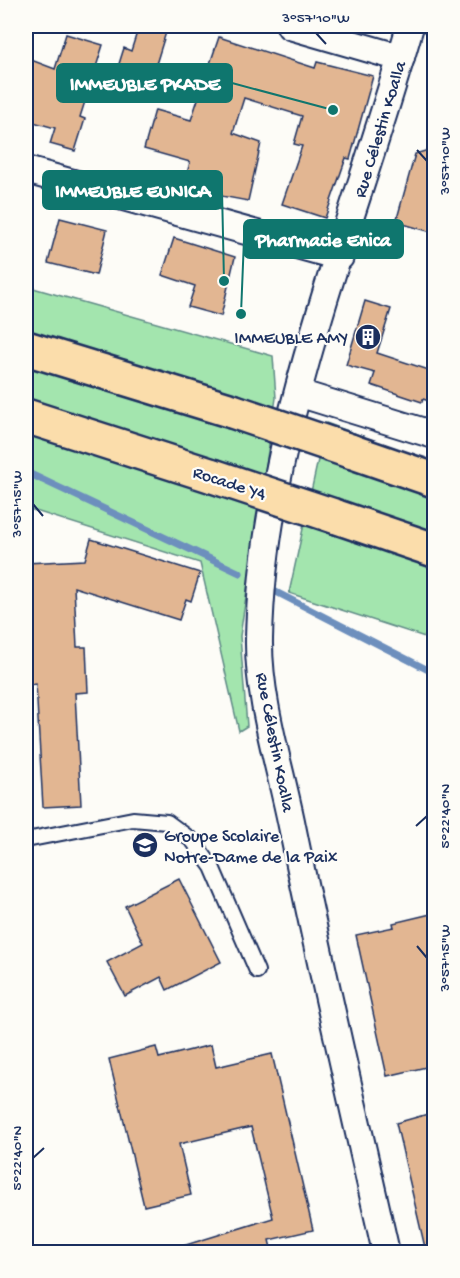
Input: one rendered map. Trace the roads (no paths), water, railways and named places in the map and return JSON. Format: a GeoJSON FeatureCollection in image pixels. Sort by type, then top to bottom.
{"type":"FeatureCollection","features":[{"type":"Feature","properties":{"kind":"highway"},"geometry":{"type":"LineString","coordinates":[[26,348],[232,411],[435,480]]}},
{"type":"Feature","properties":{"kind":"highway","name":"Rocade Y4"},"geometry":{"type":"LineString","coordinates":[[26,416],[435,550]]}},
{"type":"Feature","properties":{"kind":"street"},"geometry":{"type":"LineString","coordinates":[[290,26],[401,58]]}},
{"type":"Feature","properties":{"kind":"street","name":"Rue Célestin Koalla"},"geometry":{"type":"LineString","coordinates":[[386,1252],[317,951],[263,687],[259,639],[270,514],[298,393],[410,26]]}},
{"type":"Feature","properties":{"kind":"street"},"geometry":{"type":"LineString","coordinates":[[26,170],[340,257]]}},
{"type":"Feature","properties":{"kind":"street"},"geometry":{"type":"LineString","coordinates":[[298,393],[435,435]]}},
{"type":"Feature","properties":{"kind":"lane"},"geometry":{"type":"LineString","coordinates":[[26,840],[133,819],[167,822],[193,841],[212,867],[257,971]]}},
{"type":"Feature","properties":{"kind":"waterway"},"geometry":{"type":"LineString","coordinates":[[26,472],[240,573]]}},
{"type":"Feature","properties":{"kind":"waterway"},"geometry":{"type":"LineString","coordinates":[[276,592],[434,673]]}},
{"type":"Feature","properties":{"kind":"place","name":"IMMEUBLE PKADE"},"geometry":{"type":"Point","coordinates":[333,110]}},
{"type":"Feature","properties":{"kind":"place","name":"IMMEUBLE EUNICA"},"geometry":{"type":"Point","coordinates":[224,281]}},
{"type":"Feature","properties":{"kind":"place","name":"Pharmacie Enica"},"geometry":{"type":"Point","coordinates":[241,314]}},
{"type":"Feature","properties":{"kind":"place","name":"IMMEUBLE AMY"},"geometry":{"type":"Point","coordinates":[368,337]}},
{"type":"Feature","properties":{"kind":"place","name":"Groupe Scolaire Notre-Dame de la Paix"},"geometry":{"type":"Point","coordinates":[145,845]}}]}
